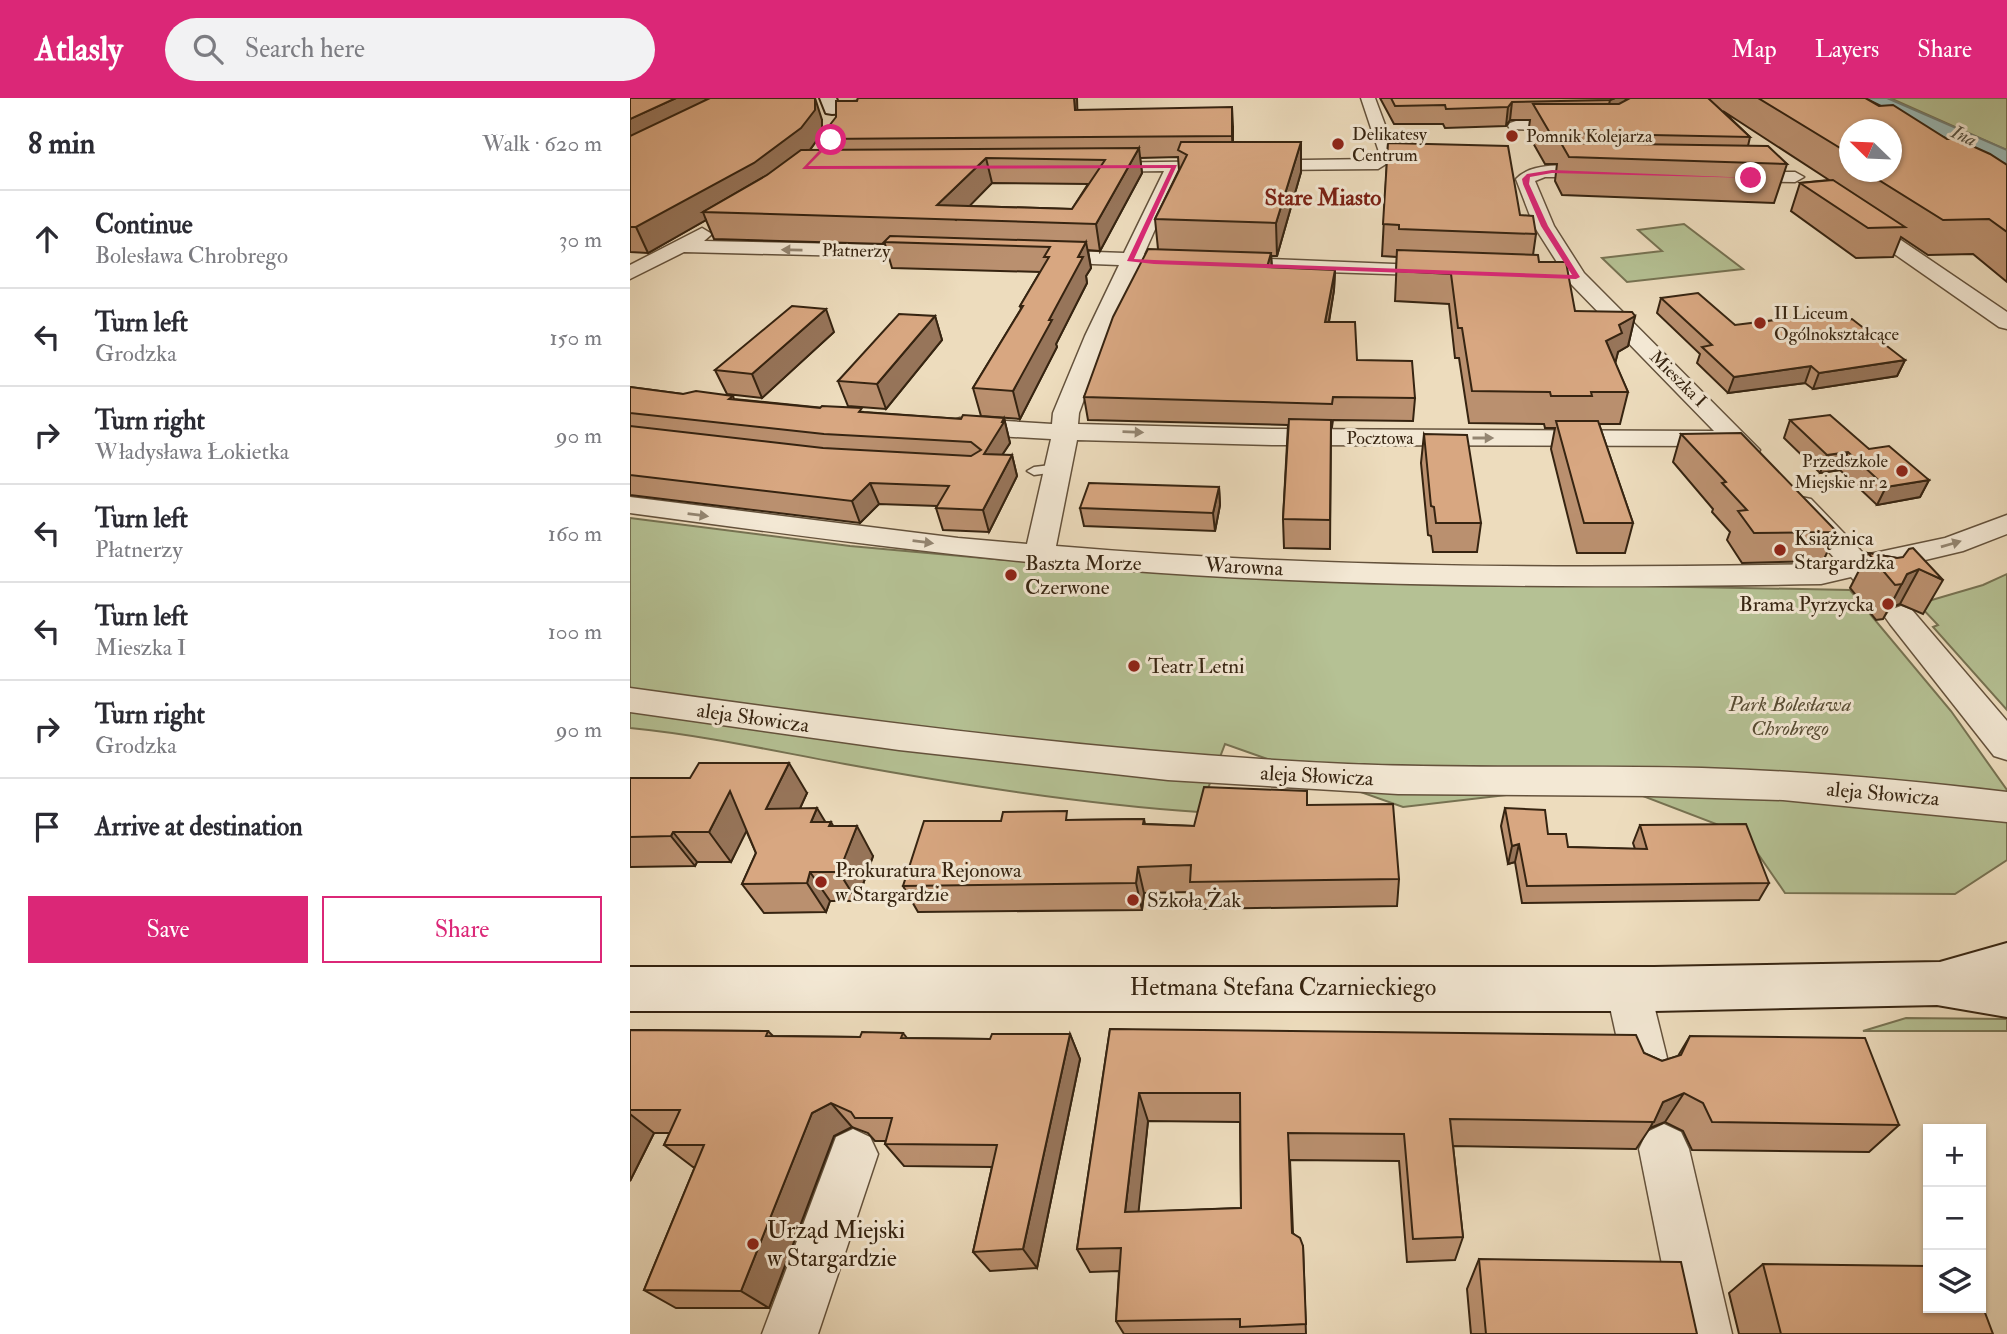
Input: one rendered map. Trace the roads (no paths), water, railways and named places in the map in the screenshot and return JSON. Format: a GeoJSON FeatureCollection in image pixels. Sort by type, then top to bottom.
{"type":"FeatureCollection","features":[{"type":"Feature","properties":{"kind":"main road"},"geometry":{"type":"LineString","coordinates":[[830,103],[974,98]]}},
{"type":"Feature","properties":{"kind":"main road"},"geometry":{"type":"LineString","coordinates":[[1937,983],[2007,964]]}},
{"type":"Feature","properties":{"kind":"main road"},"geometry":{"type":"LineString","coordinates":[[1937,983],[2007,995]]}},
{"type":"Feature","properties":{"kind":"main road","name":"Hetmana Stefana Czarnieckiego"},"geometry":{"type":"LineString","coordinates":[[630,989],[1628,989],[1937,983]]}},
{"type":"Feature","properties":{"kind":"street"},"geometry":{"type":"LineString","coordinates":[[1073,167],[1378,164],[1389,157],[1368,98]]}},
{"type":"Feature","properties":{"kind":"street"},"geometry":{"type":"LineString","coordinates":[[830,103],[834,130]]}},
{"type":"Feature","properties":{"kind":"street"},"geometry":{"type":"LineString","coordinates":[[1516,126],[1592,126]]}},
{"type":"Feature","properties":{"kind":"street"},"geometry":{"type":"LineString","coordinates":[[1770,160],[1814,190]]}},
{"type":"Feature","properties":{"kind":"street"},"geometry":{"type":"LineString","coordinates":[[1040,552],[1046,470],[1065,432],[1066,414],[1096,336],[1175,166]]}},
{"type":"Feature","properties":{"kind":"street","name":"Mieszka I"},"geometry":{"type":"LineString","coordinates":[[1622,174],[1552,172],[1525,179],[1549,234],[1576,277],[1760,463]]}},
{"type":"Feature","properties":{"kind":"street"},"geometry":{"type":"LineString","coordinates":[[1712,177],[1795,177]]}},
{"type":"Feature","properties":{"kind":"street"},"geometry":{"type":"LineString","coordinates":[[1836,205],[2007,322]]}},
{"type":"Feature","properties":{"kind":"street"},"geometry":{"type":"LineString","coordinates":[[630,273],[716,225]]}},
{"type":"Feature","properties":{"kind":"street","name":"Płatnerzy"},"geometry":{"type":"LineString","coordinates":[[681,246],[960,253]]}},
{"type":"Feature","properties":{"kind":"street"},"geometry":{"type":"LineString","coordinates":[[1028,256],[1464,273]]}},
{"type":"Feature","properties":{"kind":"street"},"geometry":{"type":"LineString","coordinates":[[1504,275],[1576,277]]}},
{"type":"Feature","properties":{"kind":"street","name":"Pocztowa"},"geometry":{"type":"LineString","coordinates":[[940,425],[1065,432],[1288,437],[1737,439]]}},
{"type":"Feature","properties":{"kind":"street"},"geometry":{"type":"LineString","coordinates":[[1787,491],[1868,576]]}},
{"type":"Feature","properties":{"kind":"street","name":"Warowna"},"geometry":{"type":"LineString","coordinates":[[630,505],[958,547],[1121,561],[1332,573],[1542,577],[1693,578],[1821,574],[1868,576],[2007,524]]}},
{"type":"Feature","properties":{"kind":"street"},"geometry":{"type":"LineString","coordinates":[[1901,617],[1973,708],[2007,746]]}},
{"type":"Feature","properties":{"kind":"street","name":"aleja Słowicza"},"geometry":{"type":"LineString","coordinates":[[630,700],[923,742],[1182,768],[1348,778],[1752,784],[1910,794],[2007,807]]}},
{"type":"Feature","properties":{"kind":"street"},"geometry":{"type":"LineString","coordinates":[[1628,989],[1646,1066]]}},
{"type":"Feature","properties":{"kind":"street"},"geometry":{"type":"LineString","coordinates":[[1664,1149],[1704,1334]]}},
{"type":"Feature","properties":{"kind":"street"},"geometry":{"type":"LineString","coordinates":[[790,1334],[853,1154]]}},
{"type":"Feature","properties":{"kind":"water","name":"Ina"},"geometry":{"type":"Polygon","coordinates":[[[1863,98],[1887,98],[2007,150],[2007,164],[1976,153],[1863,98]]]}},
{"type":"Feature","properties":{"kind":"place","name":"Pomnik Kolejarza"},"geometry":{"type":"Point","coordinates":[1512,136]}},
{"type":"Feature","properties":{"kind":"place","name":"Delikatesy Centrum"},"geometry":{"type":"Point","coordinates":[1338,144]}},
{"type":"Feature","properties":{"kind":"place","name":"II Liceum Ogólnokształcące"},"geometry":{"type":"Point","coordinates":[1760,323]}},
{"type":"Feature","properties":{"kind":"place","name":"Przedszkole Miejskie nr 2"},"geometry":{"type":"Point","coordinates":[1902,471]}},
{"type":"Feature","properties":{"kind":"place","name":"Książnica Stargardzka"},"geometry":{"type":"Point","coordinates":[1780,550]}},
{"type":"Feature","properties":{"kind":"place","name":"Baszta Morze Czerwone"},"geometry":{"type":"Point","coordinates":[1011,575]}},
{"type":"Feature","properties":{"kind":"place","name":"Brama Pyrzycka"},"geometry":{"type":"Point","coordinates":[1888,604]}},
{"type":"Feature","properties":{"kind":"place","name":"Teatr Letni"},"geometry":{"type":"Point","coordinates":[1134,666]}},
{"type":"Feature","properties":{"kind":"place","name":"Prokuratura Rejonowa w Stargardzie"},"geometry":{"type":"Point","coordinates":[821,882]}},
{"type":"Feature","properties":{"kind":"place","name":"Szkoła Żak"},"geometry":{"type":"Point","coordinates":[1133,900]}},
{"type":"Feature","properties":{"kind":"place","name":"Urząd Miejski w Stargardzie"},"geometry":{"type":"Point","coordinates":[753,1244]}},
{"type":"Feature","properties":{"kind":"district","name":"Stare Miasto"},"geometry":{"type":"Point","coordinates":[1323,197]}},
{"type":"Feature","properties":{"kind":"park label","name":"Park Bolesława Chrobrego"},"geometry":{"type":"Point","coordinates":[1790,716]}}]}
